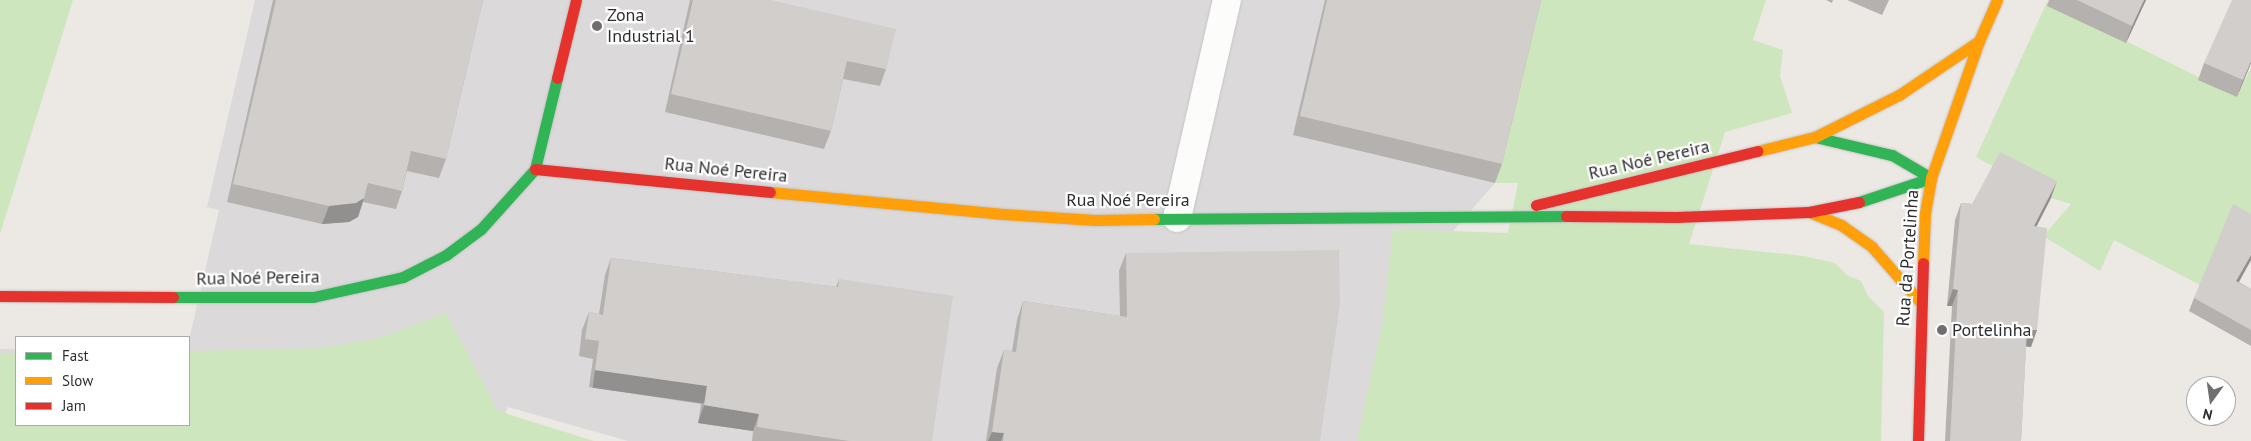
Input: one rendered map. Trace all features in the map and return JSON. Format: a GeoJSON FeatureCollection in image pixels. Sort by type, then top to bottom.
{"type":"FeatureCollection","features":[{"type":"Feature","properties":{"kind":"street"},"geometry":{"type":"LineString","coordinates":[[535,169],[576,0]]}},
{"type":"Feature","properties":{"kind":"street"},"geometry":{"type":"LineString","coordinates":[[1176,218],[1227,0]]}},
{"type":"Feature","properties":{"kind":"street","name":"Rua da Portelinha"},"geometry":{"type":"LineString","coordinates":[[1918,441],[1925,213],[1931,178],[1979,41],[1997,0]]}},
{"type":"Feature","properties":{"kind":"street","name":"Rua Noé Pereira"},"geometry":{"type":"LineString","coordinates":[[1491,215],[1815,137],[1899,96],[1979,41]]}},
{"type":"Feature","properties":{"kind":"street","name":"Rua Noé Pereira"},"geometry":{"type":"LineString","coordinates":[[1815,137],[1892,156],[1931,178]]}},
{"type":"Feature","properties":{"kind":"street","name":"Rua Noé Pereira"},"geometry":{"type":"LineString","coordinates":[[0,296],[313,297],[403,277],[446,255],[481,229],[535,169],[1003,214],[1095,220],[1491,215],[1676,217],[1809,212],[1871,200],[1931,178]]}},
{"type":"Feature","properties":{"kind":"street","name":"Rua Noé Pereira"},"geometry":{"type":"LineString","coordinates":[[1809,212],[1841,225],[1872,246],[1921,303]]}},
{"type":"Feature","properties":{"kind":"shaded area"},"geometry":{"type":"Polygon","coordinates":[[[255,0],[1538,0],[1495,183],[1428,260],[1368,441],[628,441],[508,407],[494,441],[0,441],[0,349],[15,349],[15,426],[190,426],[190,336],[219,210],[207,207],[255,0]]]}},
{"type":"Feature","properties":{"kind":"green space"},"geometry":{"type":"Polygon","coordinates":[[[0,0],[73,0],[0,234],[0,0]]]}},
{"type":"Feature","properties":{"kind":"green space"},"geometry":{"type":"Polygon","coordinates":[[[1538,0],[1766,0],[1753,40],[1783,50],[1780,76],[1792,113],[1725,132],[1689,244],[1804,256],[1835,263],[1847,275],[1861,281],[1868,296],[1884,312],[1881,441],[1357,441],[1383,321],[1393,229],[1508,233],[1518,183],[1495,183],[1538,0]]]}},
{"type":"Feature","properties":{"kind":"green space"},"geometry":{"type":"Polygon","coordinates":[[[2047,2],[2237,96],[2251,68],[2251,230],[2200,285],[2114,240],[2100,271],[2043,236],[2071,204],[2051,198],[1976,157],[2047,2]]]}},
{"type":"Feature","properties":{"kind":"green space"},"geometry":{"type":"Polygon","coordinates":[[[446,313],[498,411],[594,441],[0,441],[0,354],[15,354],[15,426],[190,426],[190,351],[323,348],[379,338],[446,313]]]}},
{"type":"Feature","properties":{"kind":"building"},"geometry":{"type":"Polygon","coordinates":[[[276,0],[483,0],[446,159],[411,151],[402,191],[368,183],[364,198],[356,203],[329,206],[233,184],[276,0]]]}},
{"type":"Feature","properties":{"kind":"building"},"geometry":{"type":"Polygon","coordinates":[[[693,0],[771,0],[896,29],[886,69],[847,61],[831,131],[671,94],[693,0]]]}},
{"type":"Feature","properties":{"kind":"building"},"geometry":{"type":"Polygon","coordinates":[[[1327,0],[1541,0],[1502,164],[1300,116],[1327,0]]]}},
{"type":"Feature","properties":{"kind":"building"},"geometry":{"type":"Polygon","coordinates":[[[2077,0],[2144,0],[2132,26],[2077,0]]]}},
{"type":"Feature","properties":{"kind":"building"},"geometry":{"type":"Polygon","coordinates":[[[2232,0],[2251,0],[2251,61],[2243,80],[2204,63],[2232,0]]]}},
{"type":"Feature","properties":{"kind":"building"},"geometry":{"type":"Polygon","coordinates":[[[2000,152],[2057,181],[2034,226],[2047,228],[2037,330],[2027,330],[2021,441],[1950,441],[1958,290],[1953,289],[1961,203],[1972,204],[2000,152]]]}},
{"type":"Feature","properties":{"kind":"building"},"geometry":{"type":"Polygon","coordinates":[[[2233,204],[2251,214],[2251,255],[2236,281],[2251,289],[2251,330],[2194,298],[2233,204]]]}},
{"type":"Feature","properties":{"kind":"building"},"geometry":{"type":"Polygon","coordinates":[[[1339,250],[1340,304],[1320,441],[1003,441],[1004,433],[992,432],[1004,350],[1016,352],[1023,301],[1127,317],[1126,253],[1339,250]]]}},
{"type":"Feature","properties":{"kind":"building"},"geometry":{"type":"Polygon","coordinates":[[[611,258],[838,287],[839,279],[953,296],[932,441],[849,441],[757,427],[759,414],[704,405],[707,386],[595,370],[599,341],[585,339],[589,312],[603,315],[611,258]]]}},
{"type":"Feature","properties":{"kind":"traffic: fast"},"geometry":{"type":"LineString","coordinates":[[173,297],[313,297],[403,277],[446,255],[481,229],[535,169],[557,78]]}},
{"type":"Feature","properties":{"kind":"traffic: fast"},"geometry":{"type":"LineString","coordinates":[[1815,137],[1892,155],[1931,178]]}},
{"type":"Feature","properties":{"kind":"traffic: fast"},"geometry":{"type":"LineString","coordinates":[[1859,202],[1931,178]]}},
{"type":"Feature","properties":{"kind":"traffic: fast"},"geometry":{"type":"LineString","coordinates":[[1154,219],[1566,216]]}},
{"type":"Feature","properties":{"kind":"traffic: slow"},"geometry":{"type":"LineString","coordinates":[[1923,263],[1925,213],[1931,178],[1979,41],[1997,0]]}},
{"type":"Feature","properties":{"kind":"traffic: slow"},"geometry":{"type":"LineString","coordinates":[[1758,151],[1815,137],[1899,95],[1979,41]]}},
{"type":"Feature","properties":{"kind":"traffic: slow"},"geometry":{"type":"LineString","coordinates":[[770,192],[1003,214],[1095,220],[1154,219]]}},
{"type":"Feature","properties":{"kind":"traffic: slow"},"geometry":{"type":"LineString","coordinates":[[1809,212],[1841,225],[1872,247],[1921,303]]}},
{"type":"Feature","properties":{"kind":"traffic: jam"},"geometry":{"type":"LineString","coordinates":[[557,78],[576,0]]}},
{"type":"Feature","properties":{"kind":"traffic: jam"},"geometry":{"type":"LineString","coordinates":[[1536,205],[1758,151]]}},
{"type":"Feature","properties":{"kind":"traffic: jam"},"geometry":{"type":"LineString","coordinates":[[535,169],[770,192]]}},
{"type":"Feature","properties":{"kind":"traffic: jam"},"geometry":{"type":"LineString","coordinates":[[1566,216],[1676,217],[1809,212],[1859,202]]}},
{"type":"Feature","properties":{"kind":"traffic: jam"},"geometry":{"type":"LineString","coordinates":[[1918,441],[1923,263]]}},
{"type":"Feature","properties":{"kind":"traffic: jam"},"geometry":{"type":"LineString","coordinates":[[0,296],[173,297]]}},
{"type":"Feature","properties":{"kind":"place","name":"Zona Industrial 1"},"geometry":{"type":"Point","coordinates":[597,26]}},
{"type":"Feature","properties":{"kind":"place","name":"Portelinha"},"geometry":{"type":"Point","coordinates":[1942,330]}}]}
